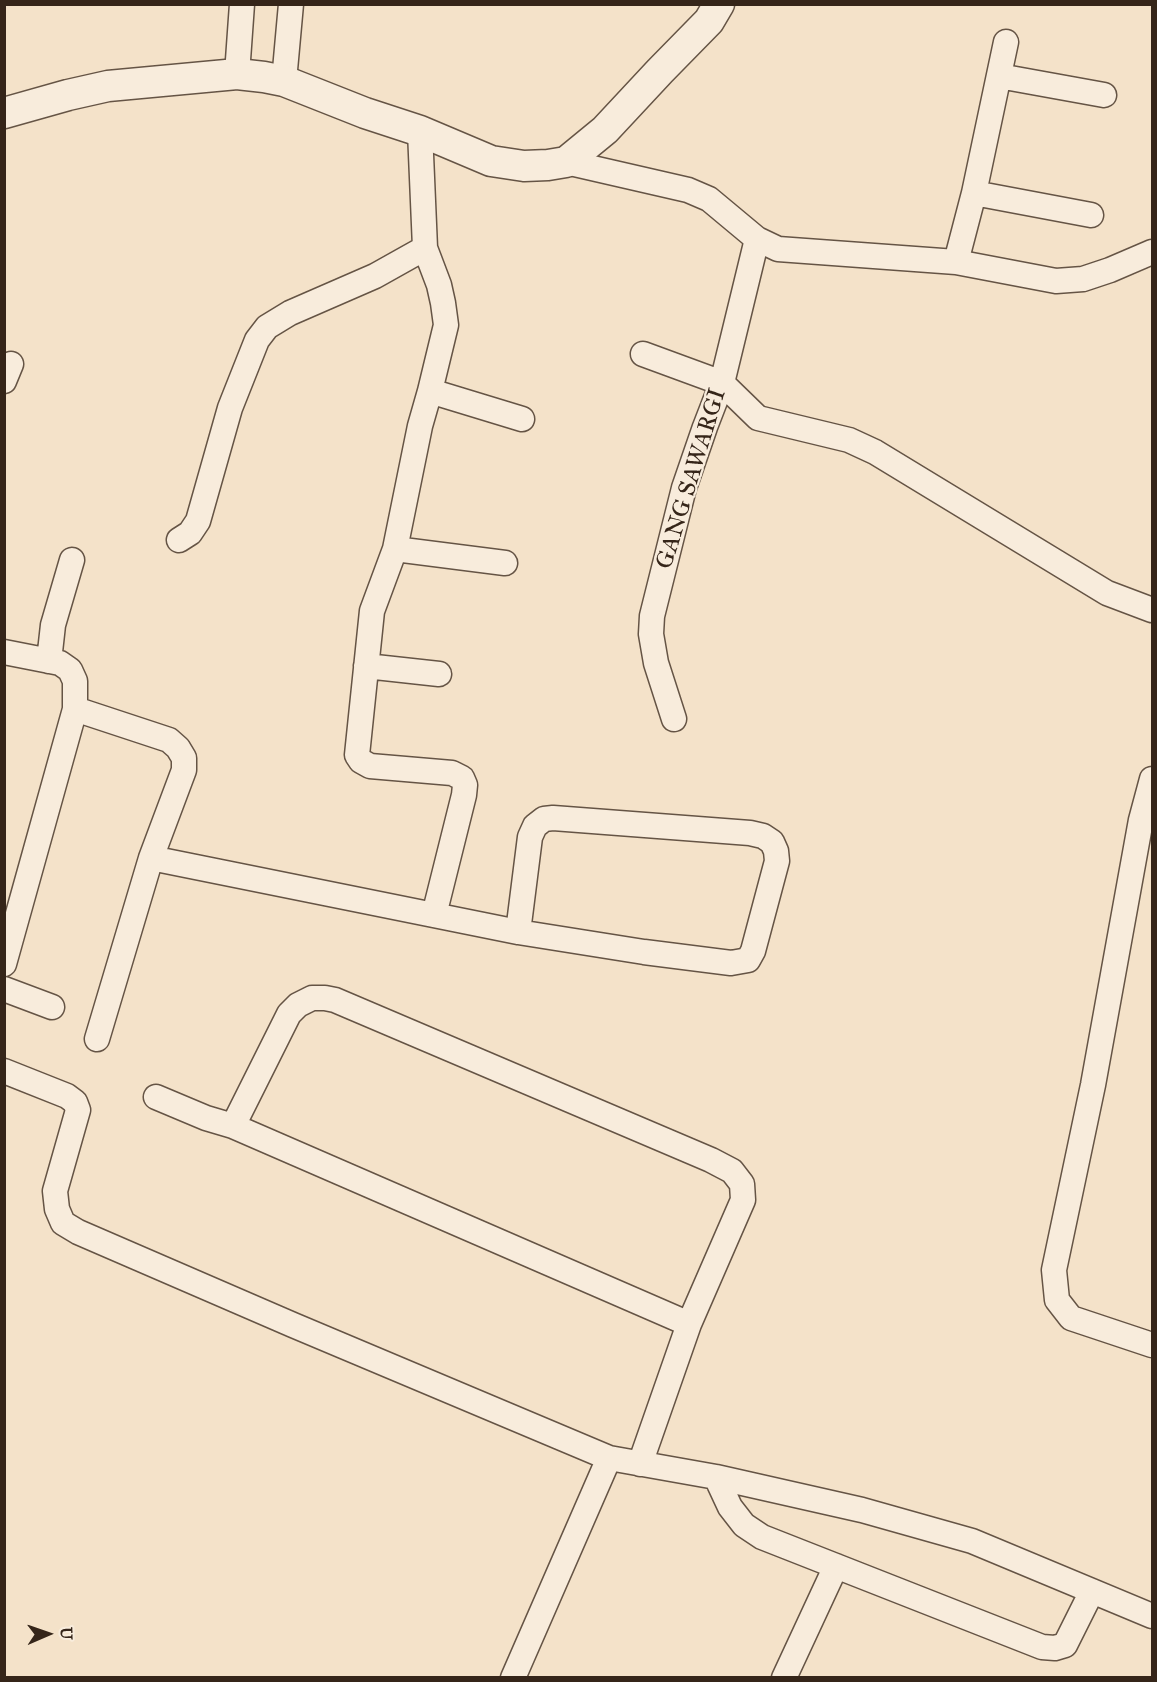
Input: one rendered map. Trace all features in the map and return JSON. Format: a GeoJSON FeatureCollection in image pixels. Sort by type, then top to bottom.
{"type":"FeatureCollection","features":[{"type":"Feature","properties":{"kind":"street"},"geometry":{"type":"LineString","coordinates":[[237,74],[243,4]]}},
{"type":"Feature","properties":{"kind":"street"},"geometry":{"type":"LineString","coordinates":[[284,81],[291,4]]}},
{"type":"Feature","properties":{"kind":"street"},"geometry":{"type":"LineString","coordinates":[[566,162],[605,130],[709,21],[719,4]]}},
{"type":"Feature","properties":{"kind":"street"},"geometry":{"type":"LineString","coordinates":[[956,262],[974,193],[1006,42]]}},
{"type":"Feature","properties":{"kind":"street"},"geometry":{"type":"LineString","coordinates":[[4,113],[108,86],[237,74],[264,77],[284,81],[365,113],[420,131],[491,161],[524,166],[566,162],[688,190],[709,199],[757,239],[778,249],[956,262],[1056,281],[1083,279],[1152,252]]}},
{"type":"Feature","properties":{"kind":"street"},"geometry":{"type":"LineString","coordinates":[[999,76],[1104,95]]}},
{"type":"Feature","properties":{"kind":"street"},"geometry":{"type":"LineString","coordinates":[[420,131],[425,248],[439,285],[446,325],[420,426],[395,549],[372,611],[357,755],[361,761],[370,766],[452,773],[462,778],[465,785],[434,915]]}},
{"type":"Feature","properties":{"kind":"street"},"geometry":{"type":"LineString","coordinates":[[974,193],[1091,215]]}},
{"type":"Feature","properties":{"kind":"street","name":"GANG SAWARGI"},"geometry":{"type":"LineString","coordinates":[[674,719],[656,663],[651,634],[652,616],[684,488],[722,383],[757,239]]}},
{"type":"Feature","properties":{"kind":"street"},"geometry":{"type":"LineString","coordinates":[[179,540],[190,533],[198,521],[230,408],[257,340],[267,327],[290,313],[375,276],[425,248]]}},
{"type":"Feature","properties":{"kind":"street"},"geometry":{"type":"LineString","coordinates":[[643,354],[722,383],[758,418],[849,440],[875,452],[1107,593],[1152,610]]}},
{"type":"Feature","properties":{"kind":"street"},"geometry":{"type":"LineString","coordinates":[[430,391],[522,419]]}},
{"type":"Feature","properties":{"kind":"street"},"geometry":{"type":"LineString","coordinates":[[395,549],[505,563]]}},
{"type":"Feature","properties":{"kind":"street"},"geometry":{"type":"LineString","coordinates":[[49,661],[53,625],[72,560]]}},
{"type":"Feature","properties":{"kind":"street"},"geometry":{"type":"LineString","coordinates":[[4,652],[60,663],[70,670],[75,681],[75,708],[5,962]]}},
{"type":"Feature","properties":{"kind":"street"},"geometry":{"type":"LineString","coordinates":[[366,666],[439,674]]}},
{"type":"Feature","properties":{"kind":"street"},"geometry":{"type":"LineString","coordinates":[[75,708],[169,740],[184,758],[184,770],[151,858],[97,1039]]}},
{"type":"Feature","properties":{"kind":"street"},"geometry":{"type":"LineString","coordinates":[[1152,779],[1141,820],[1095,1073],[1054,1270],[1057,1300],[1071,1318],[1152,1345]]}},
{"type":"Feature","properties":{"kind":"street"},"geometry":{"type":"LineString","coordinates":[[151,858],[518,932],[731,963],[748,960],[753,951],[777,861],[776,851],[772,842],[763,836],[750,833],[544,819],[535,826],[530,837],[518,932]]}},
{"type":"Feature","properties":{"kind":"street"},"geometry":{"type":"LineString","coordinates":[[4,989],[52,1007]]}},
{"type":"Feature","properties":{"kind":"street"},"geometry":{"type":"LineString","coordinates":[[233,1126],[289,1014],[298,1005],[312,998],[325,998],[335,1000],[732,1171],[742,1184],[743,1200],[688,1324],[639,1464]]}},
{"type":"Feature","properties":{"kind":"street"},"geometry":{"type":"LineString","coordinates":[[4,1071],[66,1096],[75,1102],[78,1110],[55,1191],[57,1209],[63,1223],[78,1232],[609,1458],[717,1477],[862,1510],[972,1541],[1152,1616]]}},
{"type":"Feature","properties":{"kind":"street"},"geometry":{"type":"LineString","coordinates":[[156,1097],[206,1118],[233,1126],[688,1324]]}},
{"type":"Feature","properties":{"kind":"street"},"geometry":{"type":"LineString","coordinates":[[513,1677],[609,1458]]}},
{"type":"Feature","properties":{"kind":"street"},"geometry":{"type":"LineString","coordinates":[[717,1477],[730,1507],[744,1525],[762,1537],[1042,1647],[1055,1648],[1065,1645],[1092,1591]]}},
{"type":"Feature","properties":{"kind":"street"},"geometry":{"type":"LineString","coordinates":[[784,1677],[836,1566]]}}]}
